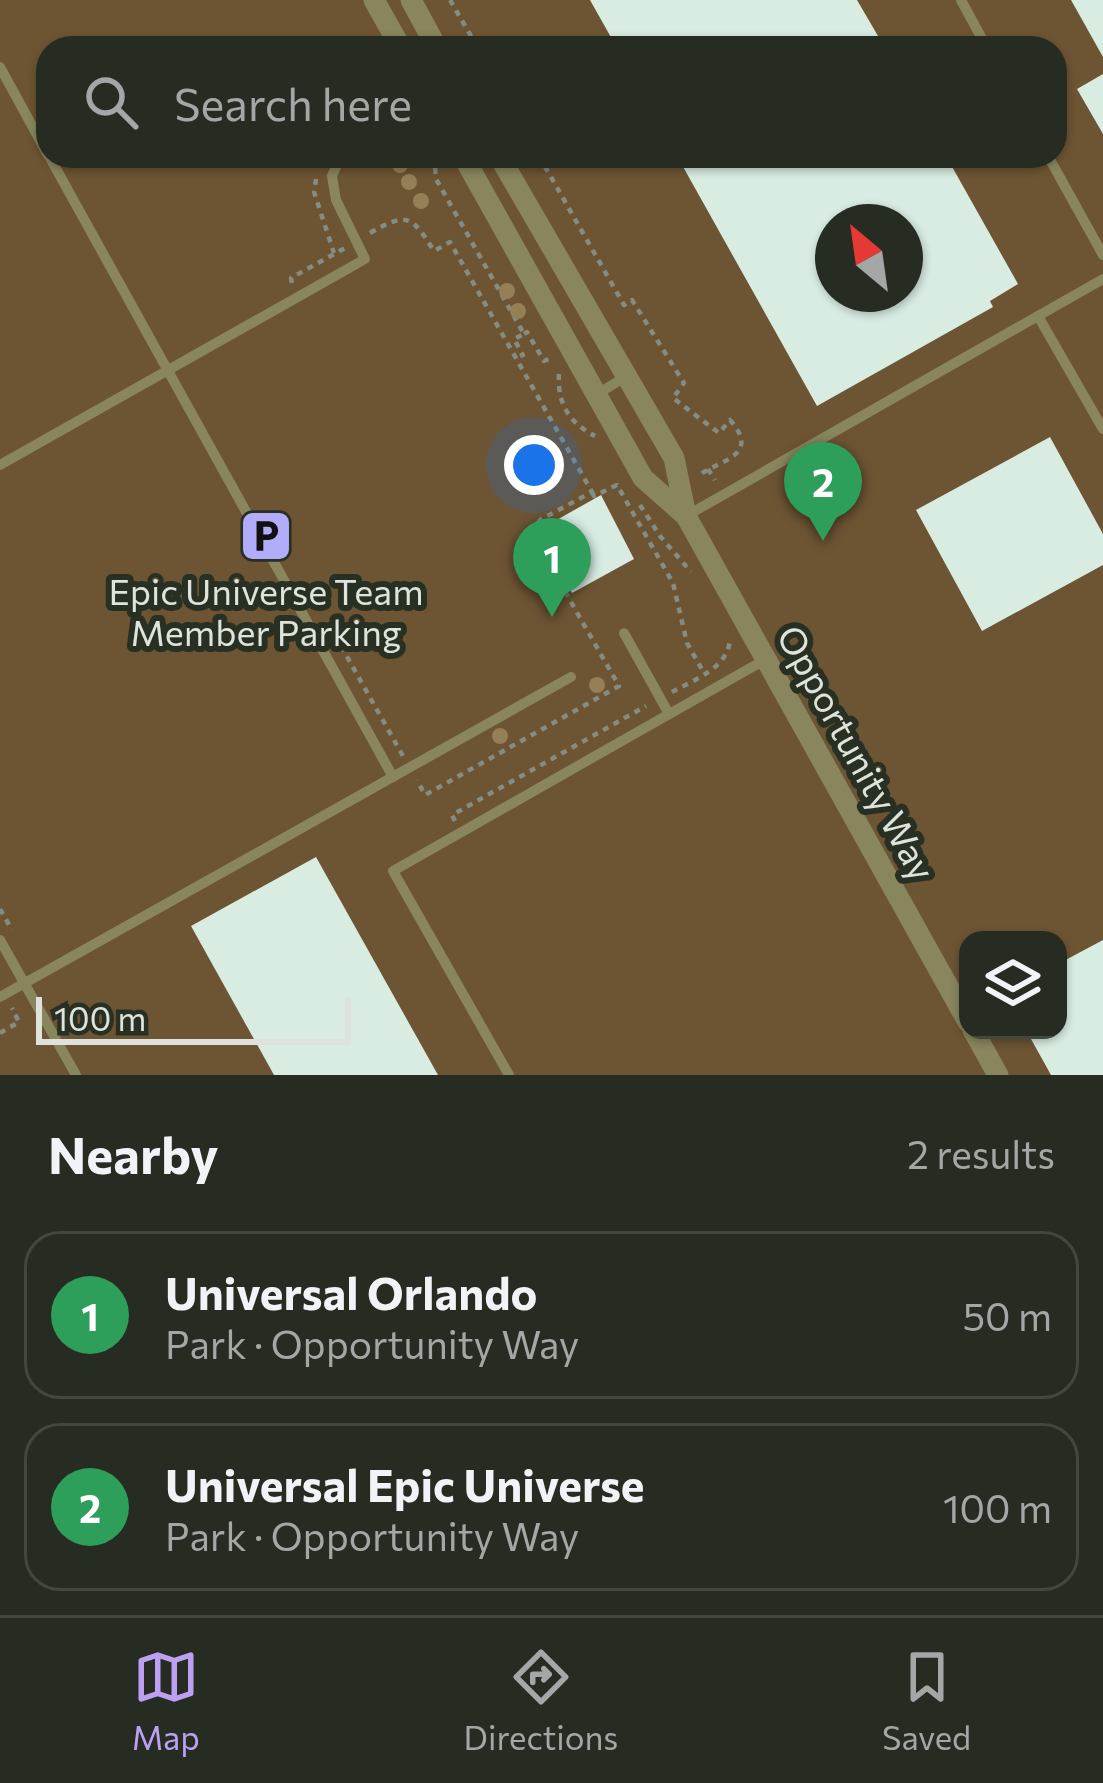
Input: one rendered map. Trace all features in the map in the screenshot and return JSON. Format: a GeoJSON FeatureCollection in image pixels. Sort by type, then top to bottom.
{"type":"FeatureCollection","features":[{"type":"Feature","properties":{"kind":"street"},"geometry":{"type":"LineString","coordinates":[[374,0],[394,36]]}},
{"type":"Feature","properties":{"kind":"street"},"geometry":{"type":"LineString","coordinates":[[411,0],[430,36]]}},
{"type":"Feature","properties":{"kind":"street","name":"Opportunity Way"},"geometry":{"type":"LineString","coordinates":[[470,168],[643,478],[673,493]]}},
{"type":"Feature","properties":{"kind":"street","name":"Opportunity Way"},"geometry":{"type":"LineString","coordinates":[[506,168],[674,458],[673,493],[959,1006]]}},
{"type":"Feature","properties":{"kind":"street"},"geometry":{"type":"LineString","coordinates":[[978,1039],[998,1075]]}},
{"type":"Feature","properties":{"kind":"lane"},"geometry":{"type":"LineString","coordinates":[[961,0],[980,36]]}},
{"type":"Feature","properties":{"kind":"lane"},"geometry":{"type":"LineString","coordinates":[[0,67],[36,133]]}},
{"type":"Feature","properties":{"kind":"lane"},"geometry":{"type":"LineString","coordinates":[[55,168],[392,777]]}},
{"type":"Feature","properties":{"kind":"lane"},"geometry":{"type":"LineString","coordinates":[[0,465],[365,260],[336,200],[335,168]]}},
{"type":"Feature","properties":{"kind":"lane"},"geometry":{"type":"LineString","coordinates":[[1055,168],[1103,255]]}},
{"type":"Feature","properties":{"kind":"lane"},"geometry":{"type":"LineString","coordinates":[[686,516],[1103,279]]}},
{"type":"Feature","properties":{"kind":"lane"},"geometry":{"type":"LineString","coordinates":[[1038,316],[1103,429]]}},
{"type":"Feature","properties":{"kind":"lane"},"geometry":{"type":"LineString","coordinates":[[597,394],[627,376]]}},
{"type":"Feature","properties":{"kind":"lane"},"geometry":{"type":"LineString","coordinates":[[623,633],[669,714]]}},
{"type":"Feature","properties":{"kind":"lane"},"geometry":{"type":"LineString","coordinates":[[509,1075],[393,871],[766,659]]}},
{"type":"Feature","properties":{"kind":"lane"},"geometry":{"type":"LineString","coordinates":[[0,998],[28,989],[571,677]]}},
{"type":"Feature","properties":{"kind":"lane"},"geometry":{"type":"LineString","coordinates":[[0,940],[76,1075]]}},
{"type":"Feature","properties":{"kind":"path"},"geometry":{"type":"LineString","coordinates":[[450,0],[471,36]]}},
{"type":"Feature","properties":{"kind":"path"},"geometry":{"type":"LineString","coordinates":[[435,168],[436,179],[524,334]]}},
{"type":"Feature","properties":{"kind":"path"},"geometry":{"type":"LineString","coordinates":[[546,168],[624,305],[632,300],[684,383],[673,398],[719,433],[730,420],[740,434],[740,450],[733,457],[645,512]]}},
{"type":"Feature","properties":{"kind":"path"},"geometry":{"type":"LineString","coordinates":[[292,284],[291,278],[390,222],[404,219],[417,224],[434,251],[450,242],[594,496],[617,485],[673,583],[687,643],[704,673]]}},
{"type":"Feature","properties":{"kind":"path"},"geometry":{"type":"LineString","coordinates":[[516,358],[523,355],[514,339],[527,332],[544,362],[556,355],[561,401],[574,424],[598,438]]}},
{"type":"Feature","properties":{"kind":"path"},"geometry":{"type":"LineString","coordinates":[[417,779],[425,795],[619,686],[535,539],[540,520],[592,492]]}},
{"type":"Feature","properties":{"kind":"path"},"geometry":{"type":"LineString","coordinates":[[636,498],[700,584]]}},
{"type":"Feature","properties":{"kind":"path"},"geometry":{"type":"LineString","coordinates":[[460,833],[452,815],[720,664],[731,644],[728,628]]}},
{"type":"Feature","properties":{"kind":"path"},"geometry":{"type":"LineString","coordinates":[[0,1033],[19,1022],[11,1006],[28,989]]}},
{"type":"Feature","properties":{"kind":"shaded area"},"geometry":{"type":"Polygon","coordinates":[[[0,0],[1103,0],[1103,1075],[0,1075],[0,0]]]}},
{"type":"Feature","properties":{"kind":"building"},"geometry":{"type":"Polygon","coordinates":[[[590,0],[857,0],[878,36],[610,36],[590,0]]]}},
{"type":"Feature","properties":{"kind":"building"},"geometry":{"type":"Polygon","coordinates":[[[1071,0],[1103,0],[1103,57],[1071,0]]]}},
{"type":"Feature","properties":{"kind":"building"},"geometry":{"type":"Polygon","coordinates":[[[1103,74],[1103,134],[1077,89],[1103,74]]]}},
{"type":"Feature","properties":{"kind":"building"},"geometry":{"type":"Polygon","coordinates":[[[684,168],[953,168],[1018,284],[990,301],[993,307],[817,406],[684,168]]]}},
{"type":"Feature","properties":{"kind":"building"},"geometry":{"type":"Polygon","coordinates":[[[1050,437],[1103,534],[1103,565],[982,631],[916,510],[1050,437]]]}},
{"type":"Feature","properties":{"kind":"building"},"geometry":{"type":"Polygon","coordinates":[[[601,495],[634,559],[572,593],[537,531],[601,495]]]}},
{"type":"Feature","properties":{"kind":"building"},"geometry":{"type":"Polygon","coordinates":[[[316,857],[438,1075],[274,1075],[191,926],[316,857]]]}},
{"type":"Feature","properties":{"kind":"building"},"geometry":{"type":"Polygon","coordinates":[[[1103,940],[1103,1075],[1051,1075],[1031,1039],[1067,1039],[1067,959],[1103,940]]]}},
{"type":"Feature","properties":{"kind":"place","name":"Epic Universe Team Member Parking"},"geometry":{"type":"Point","coordinates":[266,536]}},
{"type":"Feature","properties":{"kind":"place","name":"Universal Epic Universe"},"geometry":{"type":"Point","coordinates":[823,541]}},
{"type":"Feature","properties":{"kind":"place","name":"Universal Orlando"},"geometry":{"type":"Point","coordinates":[552,617]}}]}
